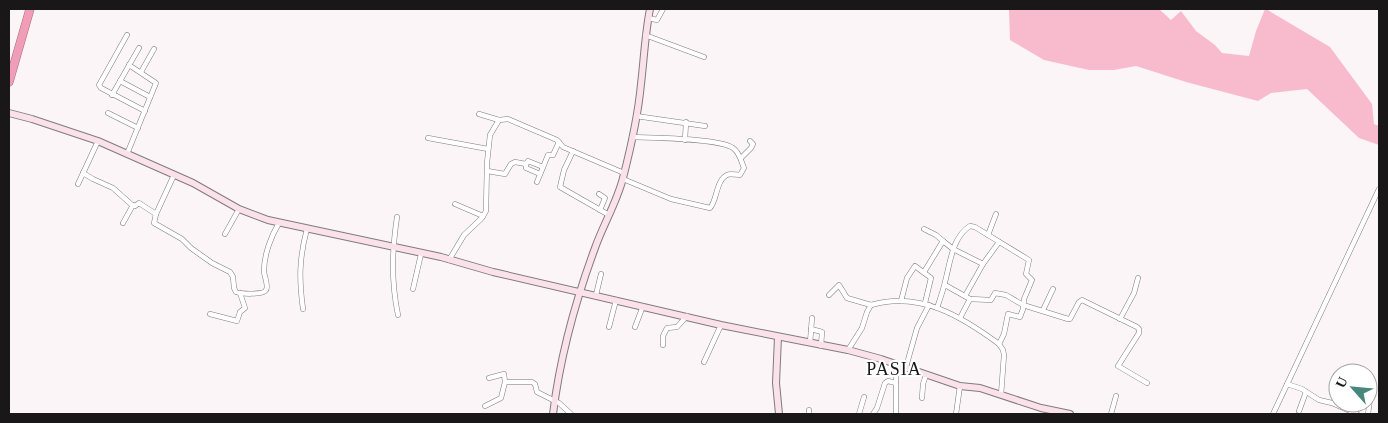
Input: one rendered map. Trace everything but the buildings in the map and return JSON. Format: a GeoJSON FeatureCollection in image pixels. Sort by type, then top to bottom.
{"type":"FeatureCollection","features":[{"type":"Feature","properties":{"kind":"highway"},"geometry":{"type":"LineString","coordinates":[[9,82],[30,9]]}},
{"type":"Feature","properties":{"kind":"street"},"geometry":{"type":"LineString","coordinates":[[553,414],[569,327],[580,292],[624,176],[641,85],[645,35],[650,9]]}},
{"type":"Feature","properties":{"kind":"street"},"geometry":{"type":"LineString","coordinates":[[648,18],[657,20],[663,9]]}},
{"type":"Feature","properties":{"kind":"street"},"geometry":{"type":"LineString","coordinates":[[127,34],[99,83],[101,88],[112,95],[145,111]]}},
{"type":"Feature","properties":{"kind":"street"},"geometry":{"type":"LineString","coordinates":[[645,35],[704,57]]}},
{"type":"Feature","properties":{"kind":"street"},"geometry":{"type":"LineString","coordinates":[[112,95],[138,48]]}},
{"type":"Feature","properties":{"kind":"street"},"geometry":{"type":"LineString","coordinates":[[141,72],[154,49]]}},
{"type":"Feature","properties":{"kind":"street"},"geometry":{"type":"LineString","coordinates":[[127,154],[156,83],[129,65]]}},
{"type":"Feature","properties":{"kind":"street"},"geometry":{"type":"LineString","coordinates":[[120,81],[150,97]]}},
{"type":"Feature","properties":{"kind":"street"},"geometry":{"type":"LineString","coordinates":[[9,113],[98,141],[193,183],[239,209],[279,223],[449,260],[721,325],[848,350],[882,359],[960,386],[980,388],[1059,413],[1070,414]]}},
{"type":"Feature","properties":{"kind":"street"},"geometry":{"type":"LineString","coordinates":[[108,113],[138,128]]}},
{"type":"Feature","properties":{"kind":"street"},"geometry":{"type":"LineString","coordinates":[[479,114],[499,120],[508,119],[559,142],[563,147],[670,199],[710,208],[713,205],[718,188],[726,176],[729,174],[740,175],[744,169],[741,158],[736,150],[728,145],[632,137]]}},
{"type":"Feature","properties":{"kind":"street"},"geometry":{"type":"LineString","coordinates":[[636,116],[705,126]]}},
{"type":"Feature","properties":{"kind":"street"},"geometry":{"type":"LineString","coordinates":[[449,260],[464,235],[483,216],[486,208],[490,135],[499,120]]}},
{"type":"Feature","properties":{"kind":"street"},"geometry":{"type":"LineString","coordinates":[[685,140],[686,122]]}},
{"type":"Feature","properties":{"kind":"street"},"geometry":{"type":"LineString","coordinates":[[428,138],[488,149]]}},
{"type":"Feature","properties":{"kind":"street"},"geometry":{"type":"LineString","coordinates":[[78,184],[98,141]]}},
{"type":"Feature","properties":{"kind":"street"},"geometry":{"type":"LineString","coordinates":[[741,158],[752,148],[750,141]]}},
{"type":"Feature","properties":{"kind":"street"},"geometry":{"type":"LineString","coordinates":[[537,182],[548,156],[553,155],[559,142]]}},
{"type":"Feature","properties":{"kind":"street"},"geometry":{"type":"LineString","coordinates":[[573,151],[563,173],[560,187],[609,215]]}},
{"type":"Feature","properties":{"kind":"street"},"geometry":{"type":"LineString","coordinates":[[487,171],[505,174],[512,163],[526,164],[528,161],[543,167]]}},
{"type":"Feature","properties":{"kind":"street"},"geometry":{"type":"LineString","coordinates":[[526,164],[526,168],[540,174]]}},
{"type":"Feature","properties":{"kind":"street"},"geometry":{"type":"LineString","coordinates":[[83,173],[113,188],[133,205],[139,204],[156,214]]}},
{"type":"Feature","properties":{"kind":"street"},"geometry":{"type":"LineString","coordinates":[[174,175],[156,214],[154,220],[156,225],[182,239],[212,264],[230,272],[233,277],[234,290],[240,293],[262,293],[267,288],[264,270],[272,236],[279,223]]}},
{"type":"Feature","properties":{"kind":"street"},"geometry":{"type":"LineString","coordinates":[[1273,414],[1379,189]]}},
{"type":"Feature","properties":{"kind":"street"},"geometry":{"type":"LineString","coordinates":[[599,194],[605,198],[600,210]]}},
{"type":"Feature","properties":{"kind":"street"},"geometry":{"type":"LineString","coordinates":[[455,204],[483,216]]}},
{"type":"Feature","properties":{"kind":"street"},"geometry":{"type":"LineString","coordinates":[[123,224],[133,205]]}},
{"type":"Feature","properties":{"kind":"street"},"geometry":{"type":"LineString","coordinates":[[225,234],[239,209]]}},
{"type":"Feature","properties":{"kind":"street"},"geometry":{"type":"LineString","coordinates":[[988,235],[996,214]]}},
{"type":"Feature","properties":{"kind":"street"},"geometry":{"type":"LineString","coordinates":[[397,217],[392,248],[393,287],[398,315]]}},
{"type":"Feature","properties":{"kind":"street"},"geometry":{"type":"LineString","coordinates":[[937,308],[945,285],[953,249],[968,227],[973,227],[988,235],[1029,260],[1026,274],[1032,280],[1024,299],[1020,317],[1008,314],[1004,334],[999,344]]}},
{"type":"Feature","properties":{"kind":"street"},"geometry":{"type":"LineString","coordinates":[[924,229],[936,235],[953,249],[983,264]]}},
{"type":"Feature","properties":{"kind":"street"},"geometry":{"type":"LineString","coordinates":[[303,309],[300,289],[301,253],[307,230]]}},
{"type":"Feature","properties":{"kind":"street"},"geometry":{"type":"LineString","coordinates":[[924,272],[943,241]]}},
{"type":"Feature","properties":{"kind":"street"},"geometry":{"type":"LineString","coordinates":[[965,296],[983,264],[999,242]]}},
{"type":"Feature","properties":{"kind":"street"},"geometry":{"type":"LineString","coordinates":[[413,289],[421,254]]}},
{"type":"Feature","properties":{"kind":"street"},"geometry":{"type":"LineString","coordinates":[[901,300],[906,281],[913,268],[917,266],[932,280],[927,291],[927,304],[917,328],[906,367]]}},
{"type":"Feature","properties":{"kind":"street"},"geometry":{"type":"LineString","coordinates":[[596,295],[600,274]]}},
{"type":"Feature","properties":{"kind":"street"},"geometry":{"type":"LineString","coordinates":[[1120,319],[1134,292],[1138,278]]}},
{"type":"Feature","properties":{"kind":"street"},"geometry":{"type":"LineString","coordinates":[[945,285],[970,299],[991,300],[995,293],[1006,295],[1024,305],[1070,319],[1082,300],[1138,327],[1140,331],[1118,366],[1147,383]]}},
{"type":"Feature","properties":{"kind":"street"},"geometry":{"type":"LineString","coordinates":[[829,295],[839,286],[847,298],[871,304],[901,300],[927,304],[974,326],[999,344],[1003,350],[1001,395]]}},
{"type":"Feature","properties":{"kind":"street"},"geometry":{"type":"LineString","coordinates":[[1044,310],[1053,289]]}},
{"type":"Feature","properties":{"kind":"street"},"geometry":{"type":"LineString","coordinates":[[210,314],[237,320],[240,312],[245,308],[240,293]]}},
{"type":"Feature","properties":{"kind":"street"},"geometry":{"type":"LineString","coordinates":[[960,318],[970,299]]}},
{"type":"Feature","properties":{"kind":"street"},"geometry":{"type":"LineString","coordinates":[[609,327],[616,300]]}},
{"type":"Feature","properties":{"kind":"street"},"geometry":{"type":"LineString","coordinates":[[848,350],[862,328],[871,304]]}},
{"type":"Feature","properties":{"kind":"street"},"geometry":{"type":"LineString","coordinates":[[635,327],[642,306]]}},
{"type":"Feature","properties":{"kind":"street"},"geometry":{"type":"LineString","coordinates":[[663,345],[663,336],[667,328],[677,327],[686,316]]}},
{"type":"Feature","properties":{"kind":"street"},"geometry":{"type":"LineString","coordinates":[[810,343],[812,318]]}},
{"type":"Feature","properties":{"kind":"street"},"geometry":{"type":"LineString","coordinates":[[704,362],[721,325]]}},
{"type":"Feature","properties":{"kind":"street"},"geometry":{"type":"LineString","coordinates":[[811,329],[822,332],[821,346]]}},
{"type":"Feature","properties":{"kind":"street"},"geometry":{"type":"LineString","coordinates":[[778,337],[776,383],[779,414]]}},
{"type":"Feature","properties":{"kind":"street"},"geometry":{"type":"LineString","coordinates":[[896,364],[896,414]]}},
{"type":"Feature","properties":{"kind":"street"},"geometry":{"type":"LineString","coordinates":[[485,406],[501,398],[505,382],[504,374],[489,378]]}},
{"type":"Feature","properties":{"kind":"street"},"geometry":{"type":"LineString","coordinates":[[922,398],[926,375]]}},
{"type":"Feature","properties":{"kind":"street"},"geometry":{"type":"LineString","coordinates":[[505,382],[532,382],[537,392],[555,400],[571,414]]}},
{"type":"Feature","properties":{"kind":"street"},"geometry":{"type":"LineString","coordinates":[[873,414],[877,408],[885,383],[896,383]]}},
{"type":"Feature","properties":{"kind":"street"},"geometry":{"type":"LineString","coordinates":[[1287,384],[1328,404]]}},
{"type":"Feature","properties":{"kind":"street"},"geometry":{"type":"LineString","coordinates":[[956,414],[960,386]]}},
{"type":"Feature","properties":{"kind":"street"},"geometry":{"type":"LineString","coordinates":[[1299,411],[1306,392]]}},
{"type":"Feature","properties":{"kind":"street"},"geometry":{"type":"LineString","coordinates":[[1111,414],[1116,396]]}},
{"type":"Feature","properties":{"kind":"street"},"geometry":{"type":"LineString","coordinates":[[859,414],[864,397]]}},
{"type":"Feature","properties":{"kind":"shaded area"},"geometry":{"type":"Polygon","coordinates":[[[1009,9],[1159,9],[1171,20],[1181,11],[1196,31],[1215,45],[1222,53],[1249,56],[1256,31],[1266,9],[1330,47],[1372,104],[1374,124],[1379,126],[1379,145],[1359,138],[1307,89],[1271,93],[1258,101],[1186,82],[1136,66],[1114,70],[1089,70],[1044,60],[1010,40],[1009,9]]]}},
{"type":"Feature","properties":{"kind":"district","name":"PASIA"},"geometry":{"type":"Point","coordinates":[894,369]}}]}
